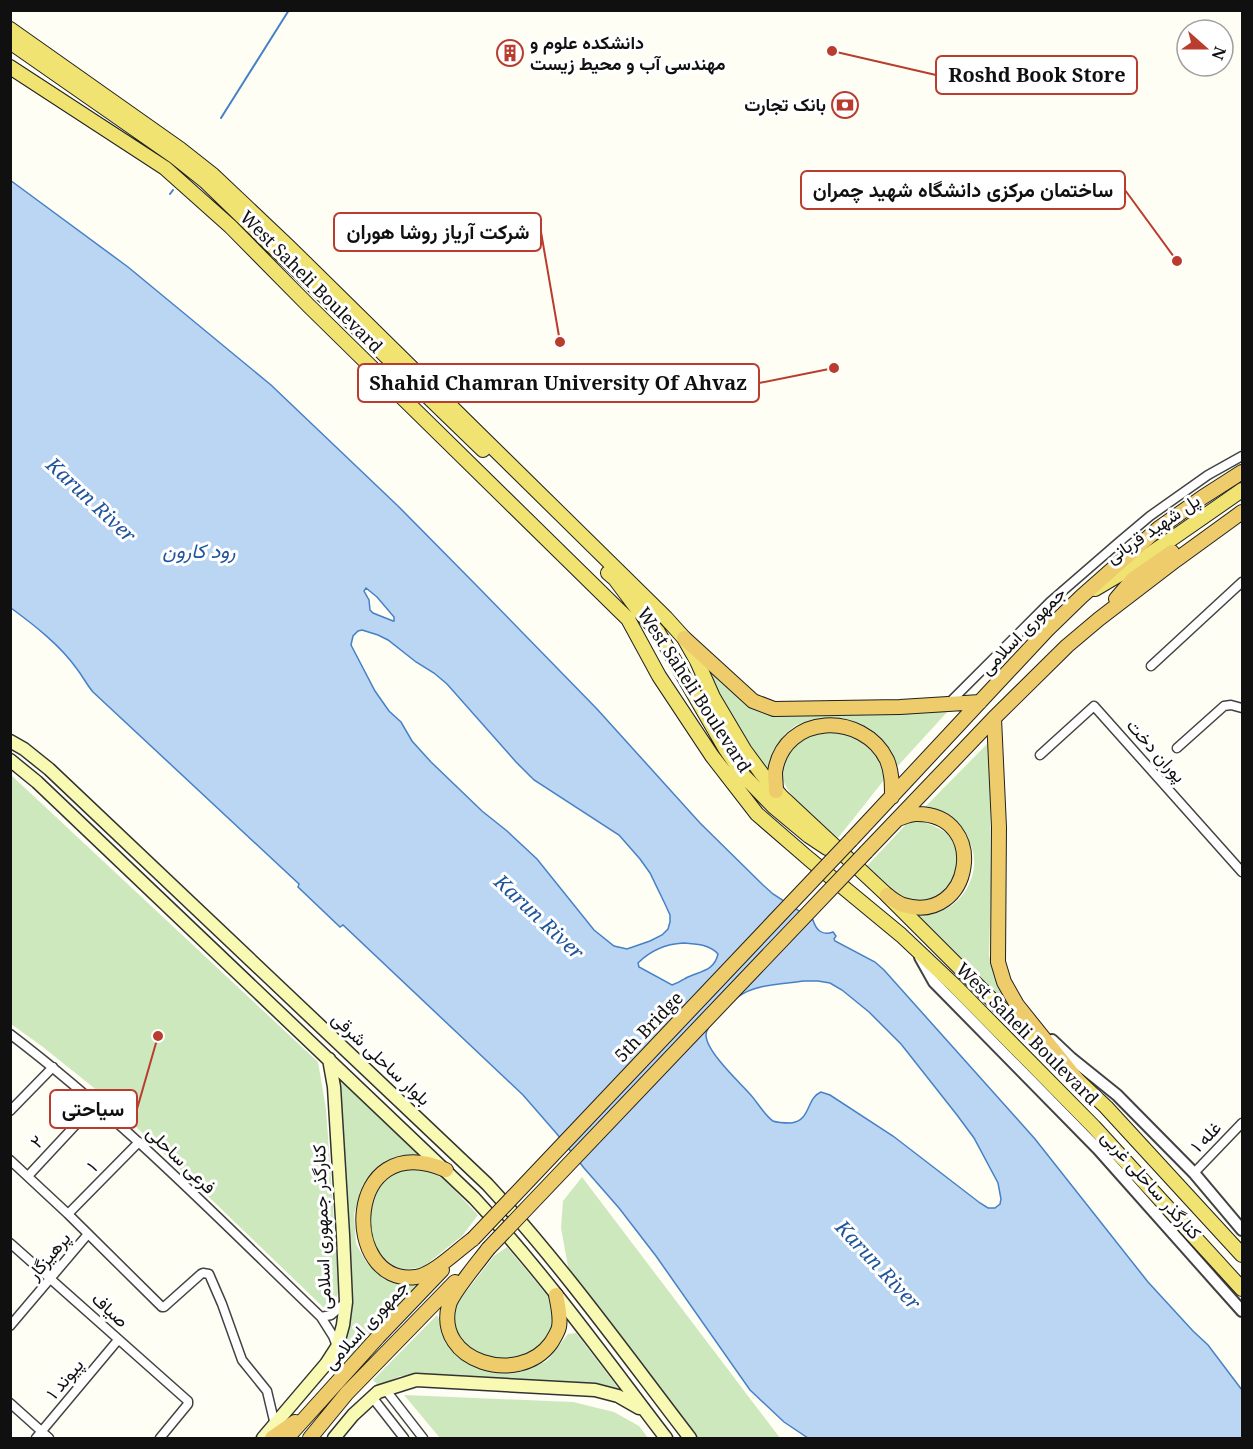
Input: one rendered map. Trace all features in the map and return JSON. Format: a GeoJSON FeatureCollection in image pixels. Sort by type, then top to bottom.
{"type":"FeatureCollection","features":[{"type":"Feature","properties":{"kind":"highway","name":"جمهوری اسلامی"},"geometry":{"type":"LineString","coordinates":[[851,840],[1047,630],[1082,596],[1159,528],[1242,472]]}},
{"type":"Feature","properties":{"kind":"highway","name":"پل شهید قربانی"},"geometry":{"type":"LineString","coordinates":[[1099,619],[1133,579],[1242,503]]}},
{"type":"Feature","properties":{"kind":"highway"},"geometry":{"type":"LineString","coordinates":[[898,819],[994,718],[1067,646],[1176,560],[1242,513]]}},
{"type":"Feature","properties":{"kind":"highway"},"geometry":{"type":"LineString","coordinates":[[684,638],[753,702],[774,709],[900,707],[980,702]]}},
{"type":"Feature","properties":{"kind":"highway"},"geometry":{"type":"LineString","coordinates":[[994,718],[999,827],[998,962],[1004,982],[1017,1005],[1078,1081]]}},
{"type":"Feature","properties":{"kind":"highway"},"geometry":{"type":"LineString","coordinates":[[776,791],[775,773],[781,754],[792,738],[808,728],[834,725],[862,733],[877,745],[887,761],[892,781],[892,797]]}},
{"type":"Feature","properties":{"kind":"highway"},"geometry":{"type":"LineString","coordinates":[[887,896],[901,904],[918,908],[934,905],[949,896],[959,883],[965,867],[964,851],[958,835],[946,823],[931,816],[915,814],[898,819]]}},
{"type":"Feature","properties":{"kind":"highway","name":"5th Bridge"},"geometry":{"type":"LineString","coordinates":[[488,1249],[898,819]]}},
{"type":"Feature","properties":{"kind":"highway","name":"5th Bridge"},"geometry":{"type":"LineString","coordinates":[[473,1239],[851,840]]}},
{"type":"Feature","properties":{"kind":"highway"},"geometry":{"type":"LineString","coordinates":[[446,1170],[419,1162],[394,1166],[382,1173],[372,1185],[365,1203],[364,1237],[370,1251],[390,1273],[416,1277],[429,1273],[473,1239]]}},
{"type":"Feature","properties":{"kind":"highway","name":"جمهوری اسلامی"},"geometry":{"type":"LineString","coordinates":[[287,1438],[378,1337],[473,1239]]}},
{"type":"Feature","properties":{"kind":"highway"},"geometry":{"type":"LineString","coordinates":[[488,1249],[450,1301],[448,1309],[448,1330],[454,1342],[466,1354],[482,1362],[501,1366],[519,1365],[535,1359],[545,1351],[559,1328],[556,1295]]}},
{"type":"Feature","properties":{"kind":"highway","name":"جمهوری اسلامی"},"geometry":{"type":"LineString","coordinates":[[310,1438],[347,1393],[488,1249]]}},
{"type":"Feature","properties":{"kind":"highway"},"geometry":{"type":"LineString","coordinates":[[273,1432],[313,1408]]}},
{"type":"Feature","properties":{"kind":"main road","name":"West Saheli Boulevard"},"geometry":{"type":"LineString","coordinates":[[10,29],[180,149],[213,175],[322,279],[666,618],[684,638],[713,697],[745,751],[776,791],[1106,1107],[1242,1255]]}},
{"type":"Feature","properties":{"kind":"main road","name":"West Saheli Boulevard"},"geometry":{"type":"LineString","coordinates":[[10,42],[175,157],[205,181],[336,307],[615,579],[658,632],[719,739],[744,776],[773,806],[809,836],[868,877]]}},
{"type":"Feature","properties":{"kind":"main road","name":"West Saheli Boulevard"},"geometry":{"type":"LineString","coordinates":[[10,67],[165,168],[230,226],[628,619],[659,676],[712,756],[757,814],[901,935],[954,985],[1094,1127],[1242,1289]]}},
{"type":"Feature","properties":{"kind":"main road","name":"پل شهید قربانی"},"geometry":{"type":"LineString","coordinates":[[1082,596],[1127,570],[1242,490]]}},
{"type":"Feature","properties":{"kind":"main road","name":"بلوار ساحلی شرقی"},"geometry":{"type":"LineString","coordinates":[[10,741],[24,748],[49,769],[473,1170],[522,1222],[572,1283],[690,1438]]}},
{"type":"Feature","properties":{"kind":"main road","name":"بلوار ساحلی شرقی"},"geometry":{"type":"LineString","coordinates":[[10,760],[37,782],[446,1170],[508,1234],[666,1438]]}},
{"type":"Feature","properties":{"kind":"main road"},"geometry":{"type":"LineString","coordinates":[[316,1047],[329,1034]]}},
{"type":"Feature","properties":{"kind":"main road","name":"کنارگذر جمهوری اسلامی"},"geometry":{"type":"LineString","coordinates":[[263,1438],[273,1432],[326,1364],[337,1347],[343,1325],[346,1302],[334,1087],[328,1058]]}},
{"type":"Feature","properties":{"kind":"main road"},"geometry":{"type":"LineString","coordinates":[[1144,1183],[1154,1183],[1158,1179],[1162,1171],[1160,1165]]}},
{"type":"Feature","properties":{"kind":"main road"},"geometry":{"type":"LineString","coordinates":[[1186,1227],[1185,1218],[1189,1213],[1198,1210],[1204,1212]]}},
{"type":"Feature","properties":{"kind":"main road"},"geometry":{"type":"LineString","coordinates":[[334,1438],[378,1392],[416,1380],[596,1390],[618,1396],[646,1412]]}},
{"type":"Feature","properties":{"kind":"street"},"geometry":{"type":"LineString","coordinates":[[948,704],[1050,602],[1150,516],[1208,475],[1242,456]]}},
{"type":"Feature","properties":{"kind":"street"},"geometry":{"type":"LineString","coordinates":[[1151,666],[1242,582]]}},
{"type":"Feature","properties":{"kind":"street","name":"پوران دخت"},"geometry":{"type":"LineString","coordinates":[[1040,755],[1094,706],[1242,872]]}},
{"type":"Feature","properties":{"kind":"street"},"geometry":{"type":"LineString","coordinates":[[1177,748],[1224,706],[1242,708]]}},
{"type":"Feature","properties":{"kind":"street","name":"کنارگذر ساحلی غربی"},"geometry":{"type":"LineString","coordinates":[[915,949],[934,982],[1098,1149],[1242,1311]]}},
{"type":"Feature","properties":{"kind":"street","name":"کنارگذر ساحلی غربی"},"geometry":{"type":"LineString","coordinates":[[1027,1017],[1071,1058],[1117,1095],[1194,1173],[1242,1230]]}},
{"type":"Feature","properties":{"kind":"street","name":"فرعی ساحلی"},"geometry":{"type":"LineString","coordinates":[[10,1034],[53,1067],[139,1142],[321,1317],[337,1347]]}},
{"type":"Feature","properties":{"kind":"street"},"geometry":{"type":"LineString","coordinates":[[10,1111],[53,1067]]}},
{"type":"Feature","properties":{"kind":"street","name":"۲"},"geometry":{"type":"LineString","coordinates":[[28,1176],[95,1104]]}},
{"type":"Feature","properties":{"kind":"street","name":"غله ۱"},"geometry":{"type":"LineString","coordinates":[[1194,1173],[1242,1123]]}},
{"type":"Feature","properties":{"kind":"street","name":"۱"},"geometry":{"type":"LineString","coordinates":[[68,1214],[139,1142]]}},
{"type":"Feature","properties":{"kind":"street"},"geometry":{"type":"LineString","coordinates":[[10,1160],[162,1307],[201,1274],[209,1274],[242,1360],[267,1390],[273,1432]]}},
{"type":"Feature","properties":{"kind":"street","name":"پرهیزگار"},"geometry":{"type":"LineString","coordinates":[[10,1326],[88,1234]]}},
{"type":"Feature","properties":{"kind":"street","name":"صیاف"},"geometry":{"type":"LineString","coordinates":[[10,1243],[188,1401],[188,1404],[160,1438]]}},
{"type":"Feature","properties":{"kind":"street"},"geometry":{"type":"LineString","coordinates":[[321,1317],[331,1316],[346,1302]]}},
{"type":"Feature","properties":{"kind":"street","name":"پیوند ۱"},"geometry":{"type":"LineString","coordinates":[[39,1435],[118,1340]]}},
{"type":"Feature","properties":{"kind":"street"},"geometry":{"type":"LineString","coordinates":[[385,1389],[423,1438]]}},
{"type":"Feature","properties":{"kind":"street"},"geometry":{"type":"LineString","coordinates":[[372,1397],[400,1437]]}},
{"type":"Feature","properties":{"kind":"street"},"geometry":{"type":"LineString","coordinates":[[10,1403],[39,1435],[49,1438]]}},
{"type":"Feature","properties":{"kind":"green space"},"geometry":{"type":"Polygon","coordinates":[[[701,658],[741,700],[757,709],[950,709],[896,768],[886,751],[821,722],[796,725],[785,734],[772,755],[769,766],[771,779],[726,711],[701,658]]]}},
{"type":"Feature","properties":{"kind":"green space"},"geometry":{"type":"Polygon","coordinates":[[[824,731],[848,735],[861,741],[888,775],[838,838],[800,805],[784,784],[781,773],[783,760],[801,736],[824,731]]]}},
{"type":"Feature","properties":{"kind":"green space"},"geometry":{"type":"Polygon","coordinates":[[[990,741],[989,956],[1000,987],[1026,1023],[903,907],[930,913],[946,909],[964,893],[970,882],[974,859],[972,847],[966,837],[952,825],[923,809],[990,741]]]}},
{"type":"Feature","properties":{"kind":"green space"},"geometry":{"type":"Polygon","coordinates":[[[10,774],[318,1062],[326,1109],[339,1291],[333,1306],[323,1307],[104,1096],[11,1024],[10,774]]]}},
{"type":"Feature","properties":{"kind":"green space"},"geometry":{"type":"Polygon","coordinates":[[[911,819],[939,828],[960,847],[953,891],[921,903],[890,891],[866,867],[911,819]]]}},
{"type":"Feature","properties":{"kind":"green space"},"geometry":{"type":"Polygon","coordinates":[[[333,1069],[426,1157],[396,1158],[379,1166],[363,1185],[354,1214],[356,1244],[367,1263],[386,1278],[405,1283],[424,1281],[347,1359],[341,1348],[350,1322],[350,1274],[333,1069]]]}},
{"type":"Feature","properties":{"kind":"green space"},"geometry":{"type":"Polygon","coordinates":[[[420,1167],[440,1175],[478,1215],[462,1236],[423,1267],[402,1270],[384,1261],[375,1250],[367,1233],[368,1209],[375,1189],[385,1177],[399,1170],[420,1167]]]}},
{"type":"Feature","properties":{"kind":"green space"},"geometry":{"type":"Polygon","coordinates":[[[582,1177],[780,1438],[690,1438],[571,1283],[561,1228],[563,1201],[582,1177]]]}},
{"type":"Feature","properties":{"kind":"green space"},"geometry":{"type":"Polygon","coordinates":[[[507,1247],[551,1300],[553,1323],[545,1340],[527,1356],[512,1359],[491,1358],[476,1352],[465,1343],[455,1330],[452,1313],[494,1256],[507,1247]]]}},
{"type":"Feature","properties":{"kind":"green space"},"geometry":{"type":"Polygon","coordinates":[[[437,1315],[446,1344],[465,1362],[491,1372],[521,1372],[547,1361],[568,1334],[576,1333],[619,1389],[606,1386],[418,1376],[400,1376],[379,1386],[373,1380],[437,1315]]]}},
{"type":"Feature","properties":{"kind":"green space"},"geometry":{"type":"Polygon","coordinates":[[[404,1395],[573,1402],[614,1412],[639,1426],[648,1438],[440,1438],[404,1395]]]}},
{"type":"Feature","properties":{"kind":"water","name":"رود کارون"},"geometry":{"type":"Polygon","coordinates":[[[10,180],[128,267],[271,385],[399,507],[479,588],[597,709],[700,823],[763,885],[813,920],[820,931],[833,932],[836,936],[835,941],[875,962],[884,970],[1035,1139],[1148,1282],[1208,1345],[1242,1390],[1242,1438],[808,1438],[784,1422],[750,1390],[656,1256],[619,1208],[523,1095],[343,925],[340,927],[298,887],[299,884],[93,692],[70,660],[55,644],[11,608],[10,180]],[[366,588],[364,591],[373,613],[394,621],[394,617],[377,597],[366,588]],[[362,630],[353,636],[351,645],[375,691],[389,711],[401,722],[412,741],[482,811],[537,859],[594,930],[614,946],[627,949],[650,941],[668,929],[670,915],[650,873],[619,835],[534,780],[447,684],[434,673],[388,640],[362,630]],[[683,943],[670,945],[648,955],[638,963],[639,967],[672,985],[710,968],[718,954],[702,945],[683,943]],[[804,981],[752,989],[735,999],[706,1032],[707,1042],[711,1049],[767,1116],[777,1122],[797,1121],[805,1114],[816,1095],[821,1092],[830,1095],[893,1136],[980,1203],[988,1208],[995,1208],[1000,1204],[998,1183],[974,1138],[901,1044],[869,1012],[830,983],[804,981]]]}},
{"type":"Feature","properties":{"kind":"waterway"},"geometry":{"type":"LineString","coordinates":[[221,118],[289,10]]}},
{"type":"Feature","properties":{"kind":"waterway"},"geometry":{"type":"LineString","coordinates":[[170,194],[173,190]]}},
{"type":"Feature","properties":{"kind":"place","name":"Roshd Book Store"},"geometry":{"type":"Point","coordinates":[832,51]}},
{"type":"Feature","properties":{"kind":"place","name":"دانشکده علوم و مهندسی آب و محیط زیست"},"geometry":{"type":"Point","coordinates":[510,53]}},
{"type":"Feature","properties":{"kind":"place","name":"بانک تجارت"},"geometry":{"type":"Point","coordinates":[845,105]}},
{"type":"Feature","properties":{"kind":"place","name":"ساختمان مرکزی دانشگاه شهید چمران"},"geometry":{"type":"Point","coordinates":[1177,261]}},
{"type":"Feature","properties":{"kind":"place","name":"شرکت آریاز روشا هوران"},"geometry":{"type":"Point","coordinates":[560,342]}},
{"type":"Feature","properties":{"kind":"place","name":"Shahid Chamran University Of Ahvaz"},"geometry":{"type":"Point","coordinates":[834,368]}},
{"type":"Feature","properties":{"kind":"place","name":"سیاحتی"},"geometry":{"type":"Point","coordinates":[158,1036]}},
{"type":"Feature","properties":{"kind":"water label","name":"Karun River"},"geometry":{"type":"Point","coordinates":[91,500]}},
{"type":"Feature","properties":{"kind":"water label","name":"Karun River"},"geometry":{"type":"Point","coordinates":[539,917]}},
{"type":"Feature","properties":{"kind":"water label","name":"Karun River"},"geometry":{"type":"Point","coordinates":[878,1265]}}]}
